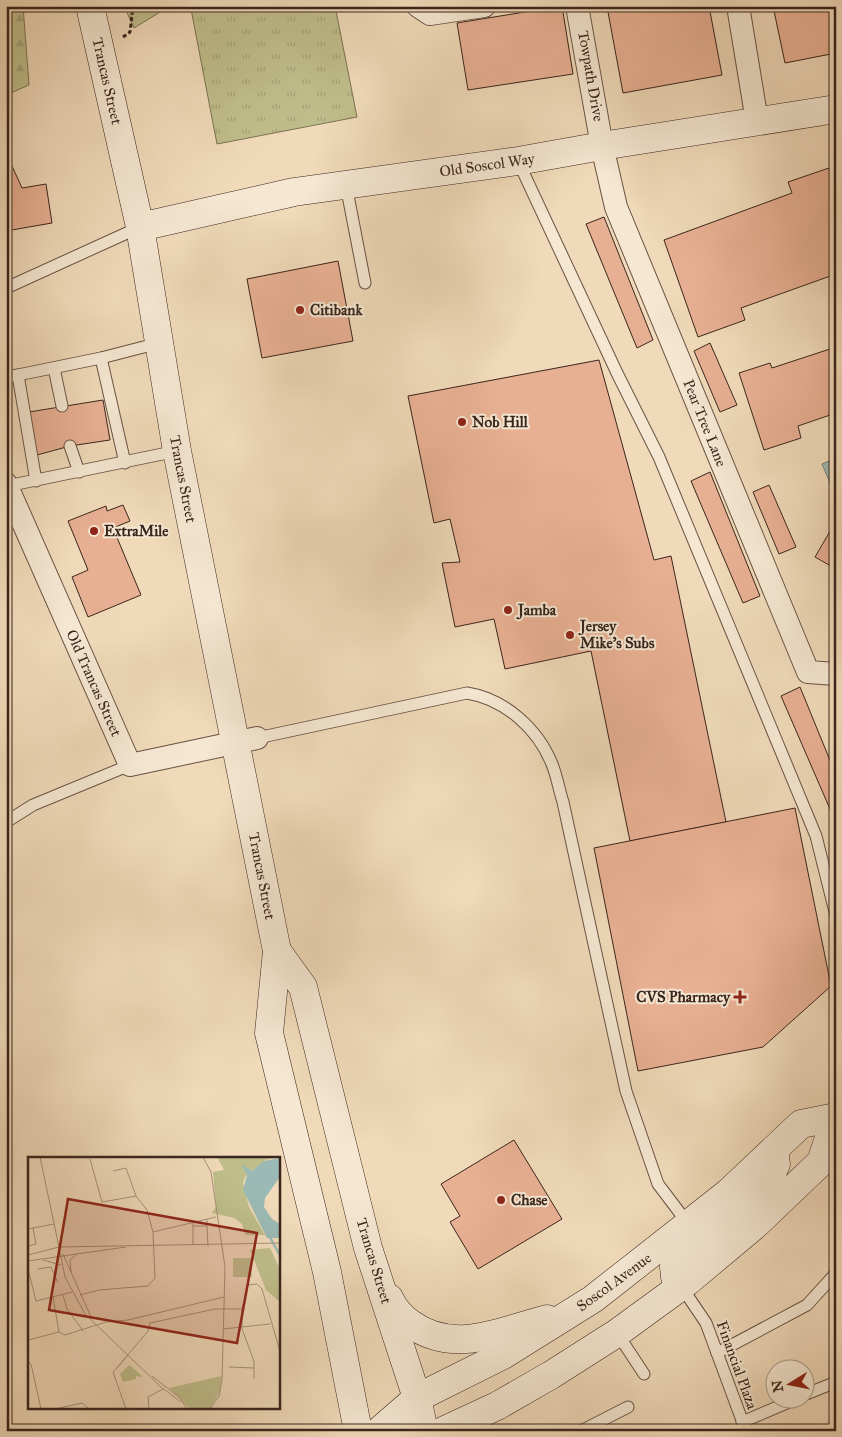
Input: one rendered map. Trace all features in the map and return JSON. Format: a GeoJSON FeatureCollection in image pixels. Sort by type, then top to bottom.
{"type":"FeatureCollection","features":[{"type":"Feature","properties":{"kind":"main road","name":"Trancas Street"},"geometry":{"type":"LineString","coordinates":[[90,6],[140,227],[177,451],[246,741],[277,951],[269,1033],[327,1272],[358,1431]]}},
{"type":"Feature","properties":{"kind":"main road","name":"Old Soscol Way"},"geometry":{"type":"LineString","coordinates":[[140,227],[294,192],[518,161],[836,109]]}},
{"type":"Feature","properties":{"kind":"main road","name":"Trancas Street"},"geometry":{"type":"LineString","coordinates":[[277,951],[303,987],[368,1248],[417,1398],[424,1431]]}},
{"type":"Feature","properties":{"kind":"main road","name":"Soscol Avenue"},"geometry":{"type":"LineString","coordinates":[[379,1431],[417,1398],[478,1369],[572,1312],[689,1225],[774,1151],[801,1124],[836,1117],[821,1162],[743,1235],[681,1286],[617,1333],[559,1370],[497,1406],[443,1431]]}},
{"type":"Feature","properties":{"kind":"main road"},"geometry":{"type":"LineString","coordinates":[[681,1286],[675,1277],[674,1267],[767,1184],[776,1164],[774,1151]]}},
{"type":"Feature","properties":{"kind":"main road"},"geometry":{"type":"LineString","coordinates":[[368,1248],[393,1307],[406,1320],[433,1336],[462,1341],[572,1312]]}},
{"type":"Feature","properties":{"kind":"main road"},"geometry":{"type":"LineString","coordinates":[[484,1431],[497,1406]]}},
{"type":"Feature","properties":{"kind":"street"},"geometry":{"type":"LineString","coordinates":[[418,6],[430,14],[484,6]]}},
{"type":"Feature","properties":{"kind":"street"},"geometry":{"type":"LineString","coordinates":[[738,6],[758,121]]}},
{"type":"Feature","properties":{"kind":"street","name":"Towpath Drive"},"geometry":{"type":"LineString","coordinates":[[582,7],[602,146]]}},
{"type":"Feature","properties":{"kind":"street","name":"Pear Tree Lane"},"geometry":{"type":"LineString","coordinates":[[602,146],[616,207],[808,672],[836,674]]}},
{"type":"Feature","properties":{"kind":"street","name":"Old Trancas Street"},"geometry":{"type":"LineString","coordinates":[[7,485],[130,765]]}},
{"type":"Feature","properties":{"kind":"street"},"geometry":{"type":"LineString","coordinates":[[130,765],[246,741]]}},
{"type":"Feature","properties":{"kind":"lane"},"geometry":{"type":"LineString","coordinates":[[518,161],[617,373],[659,456],[816,836],[836,916]]}},
{"type":"Feature","properties":{"kind":"lane"},"geometry":{"type":"LineString","coordinates":[[346,185],[364,283]]}},
{"type":"Feature","properties":{"kind":"lane"},"geometry":{"type":"LineString","coordinates":[[6,288],[140,227]]}},
{"type":"Feature","properties":{"kind":"lane"},"geometry":{"type":"LineString","coordinates":[[6,377],[101,358],[159,343]]}},
{"type":"Feature","properties":{"kind":"lane"},"geometry":{"type":"LineString","coordinates":[[101,358],[125,463]]}},
{"type":"Feature","properties":{"kind":"lane"},"geometry":{"type":"LineString","coordinates":[[54,368],[62,406]]}},
{"type":"Feature","properties":{"kind":"lane"},"geometry":{"type":"LineString","coordinates":[[18,375],[36,481]]}},
{"type":"Feature","properties":{"kind":"lane"},"geometry":{"type":"LineString","coordinates":[[70,446],[79,472]]}},
{"type":"Feature","properties":{"kind":"lane"},"geometry":{"type":"LineString","coordinates":[[7,485],[36,481],[177,451]]}},
{"type":"Feature","properties":{"kind":"lane"},"geometry":{"type":"LineString","coordinates":[[246,741],[467,693],[484,696],[506,708],[535,733],[552,764],[563,802],[626,1091],[658,1184],[689,1225]]}},
{"type":"Feature","properties":{"kind":"lane"},"geometry":{"type":"LineString","coordinates":[[6,822],[33,805],[130,765]]}},
{"type":"Feature","properties":{"kind":"lane"},"geometry":{"type":"LineString","coordinates":[[717,1353],[807,1305],[836,1273]]}},
{"type":"Feature","properties":{"kind":"lane","name":"Financial Plaza"},"geometry":{"type":"LineString","coordinates":[[681,1286],[706,1323],[744,1426]]}},
{"type":"Feature","properties":{"kind":"lane"},"geometry":{"type":"LineString","coordinates":[[617,1333],[644,1374]]}},
{"type":"Feature","properties":{"kind":"lane"},"geometry":{"type":"LineString","coordinates":[[814,1391],[836,1382]]}},
{"type":"Feature","properties":{"kind":"lane"},"geometry":{"type":"LineString","coordinates":[[581,1431],[628,1407]]}},
{"type":"Feature","properties":{"kind":"lane"},"geometry":{"type":"LineString","coordinates":[[744,1426],[775,1410]]}},
{"type":"Feature","properties":{"kind":"green space"},"geometry":{"type":"Polygon","coordinates":[[[6,6],[23,6],[29,85],[6,95],[6,6]]]}},
{"type":"Feature","properties":{"kind":"green space"},"geometry":{"type":"Polygon","coordinates":[[[124,6],[170,6],[134,28],[124,6]]]}},
{"type":"Feature","properties":{"kind":"green space"},"geometry":{"type":"Polygon","coordinates":[[[202,6],[335,6],[357,117],[217,144],[191,9],[202,6]]]}},
{"type":"Feature","properties":{"kind":"water"},"geometry":{"type":"Polygon","coordinates":[[[836,458],[836,491],[834,492],[822,464],[836,458]]]}},
{"type":"Feature","properties":{"kind":"building"},"geometry":{"type":"Polygon","coordinates":[[[562,6],[573,74],[468,90],[457,23],[562,6]]]}},
{"type":"Feature","properties":{"kind":"building"},"geometry":{"type":"Polygon","coordinates":[[[641,6],[709,6],[722,75],[623,93],[608,12],[641,6]]]}},
{"type":"Feature","properties":{"kind":"building"},"geometry":{"type":"Polygon","coordinates":[[[773,6],[836,6],[836,53],[785,63],[773,6]]]}},
{"type":"Feature","properties":{"kind":"building"},"geometry":{"type":"Polygon","coordinates":[[[6,153],[22,188],[46,184],[52,223],[6,231],[6,153]]]}},
{"type":"Feature","properties":{"kind":"building"},"geometry":{"type":"Polygon","coordinates":[[[829,168],[836,187],[836,274],[741,308],[745,320],[698,337],[664,240],[792,193],[788,182],[829,168]]]}},
{"type":"Feature","properties":{"kind":"building"},"geometry":{"type":"Polygon","coordinates":[[[604,217],[653,340],[637,348],[586,224],[604,217]]]}},
{"type":"Feature","properties":{"kind":"building","name":"Citibank"},"geometry":{"type":"Polygon","coordinates":[[[338,261],[353,341],[262,358],[247,279],[338,261]]]}},
{"type":"Feature","properties":{"kind":"building"},"geometry":{"type":"Polygon","coordinates":[[[710,343],[737,405],[720,412],[694,351],[710,343]]]}},
{"type":"Feature","properties":{"kind":"building"},"geometry":{"type":"Polygon","coordinates":[[[836,347],[836,413],[798,426],[801,438],[764,450],[739,373],[770,363],[772,368],[836,347]]]}},
{"type":"Feature","properties":{"kind":"building"},"geometry":{"type":"Polygon","coordinates":[[[599,360],[654,560],[671,556],[726,822],[630,841],[591,651],[505,669],[494,619],[455,627],[442,563],[460,562],[450,519],[434,523],[408,396],[599,360]]]}},
{"type":"Feature","properties":{"kind":"building"},"geometry":{"type":"Polygon","coordinates":[[[103,400],[110,440],[70,446],[37,455],[29,412],[103,400]]]}},
{"type":"Feature","properties":{"kind":"building"},"geometry":{"type":"Polygon","coordinates":[[[710,472],[760,596],[743,603],[691,481],[710,472]]]}},
{"type":"Feature","properties":{"kind":"building"},"geometry":{"type":"Polygon","coordinates":[[[769,485],[796,547],[779,554],[753,492],[769,485]]]}},
{"type":"Feature","properties":{"kind":"building"},"geometry":{"type":"Polygon","coordinates":[[[123,505],[130,521],[113,528],[141,595],[88,617],[72,577],[88,570],[68,521],[106,506],[107,511],[123,505]]]}},
{"type":"Feature","properties":{"kind":"building"},"geometry":{"type":"Polygon","coordinates":[[[836,521],[836,569],[815,557],[836,521]]]}},
{"type":"Feature","properties":{"kind":"building"},"geometry":{"type":"Polygon","coordinates":[[[800,687],[836,775],[836,815],[833,816],[781,696],[800,687]]]}},
{"type":"Feature","properties":{"kind":"building","name":"CVS Pharmacy"},"geometry":{"type":"Polygon","coordinates":[[[795,808],[831,986],[763,1047],[638,1071],[594,848],[795,808]]]}},
{"type":"Feature","properties":{"kind":"building","name":"Chase"},"geometry":{"type":"Polygon","coordinates":[[[514,1140],[562,1219],[478,1269],[450,1222],[460,1216],[441,1184],[514,1140]]]}},
{"type":"Feature","properties":{"kind":"place","name":"Citibank"},"geometry":{"type":"Point","coordinates":[300,310]}},
{"type":"Feature","properties":{"kind":"place","name":"Nob Hill"},"geometry":{"type":"Point","coordinates":[462,422]}},
{"type":"Feature","properties":{"kind":"place","name":"ExtraMile"},"geometry":{"type":"Point","coordinates":[94,531]}},
{"type":"Feature","properties":{"kind":"place","name":"Jamba"},"geometry":{"type":"Point","coordinates":[508,610]}},
{"type":"Feature","properties":{"kind":"place","name":"Jersey Mike's Subs"},"geometry":{"type":"Point","coordinates":[570,635]}},
{"type":"Feature","properties":{"kind":"place","name":"CVS Pharmacy"},"geometry":{"type":"Point","coordinates":[740,997]}},
{"type":"Feature","properties":{"kind":"place","name":"Chase"},"geometry":{"type":"Point","coordinates":[501,1200]}}]}
